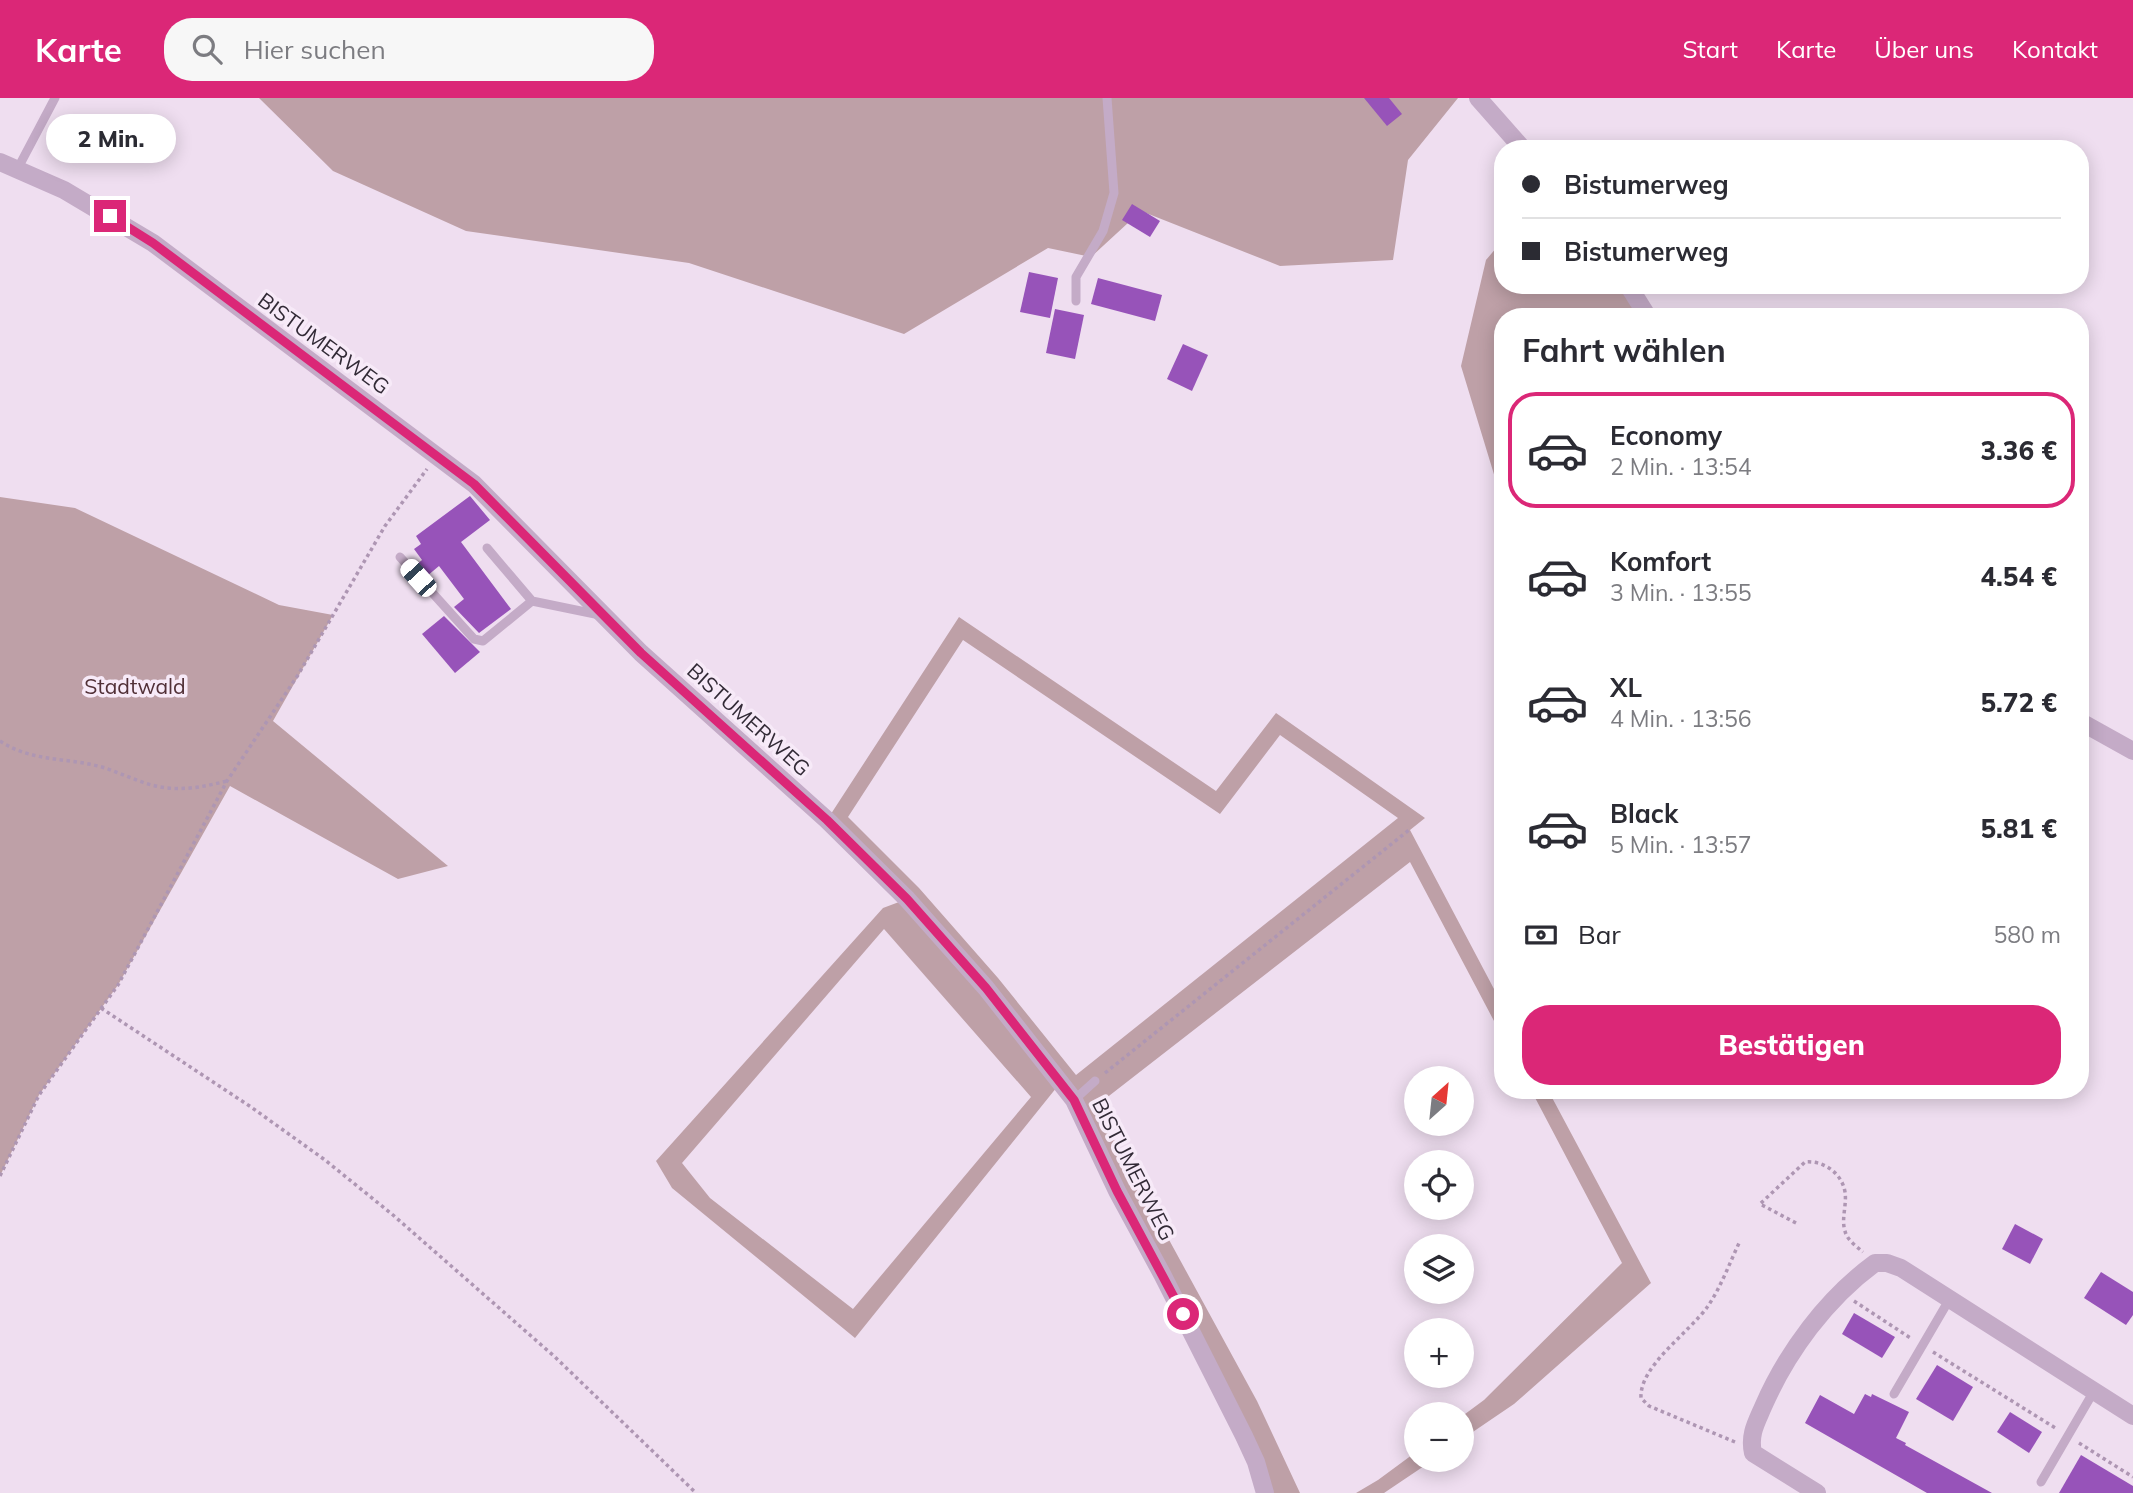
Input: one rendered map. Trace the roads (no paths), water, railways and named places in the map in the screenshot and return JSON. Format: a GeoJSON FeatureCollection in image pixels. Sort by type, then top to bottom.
{"type":"FeatureCollection","features":[{"type":"Feature","properties":{"kind":"street"},"geometry":{"type":"LineString","coordinates":[[1478,98],[1515,140]]}},
{"type":"Feature","properties":{"kind":"street","name":"BISTUMERWEG"},"geometry":{"type":"LineString","coordinates":[[0,162],[18,168],[110,216],[153,243],[474,484],[641,653],[827,820],[907,899],[986,988],[1074,1100],[1117,1191],[1244,1436],[1256,1462],[1265,1493]]}},
{"type":"Feature","properties":{"kind":"street"},"geometry":{"type":"LineString","coordinates":[[2089,726],[2133,751]]}},
{"type":"Feature","properties":{"kind":"street"},"geometry":{"type":"LineString","coordinates":[[1817,1493],[1753,1453],[1752,1433],[1786,1362],[1803,1336],[1841,1293],[1875,1263],[1887,1263],[1901,1268],[2133,1416]]}},
{"type":"Feature","properties":{"kind":"lane"},"geometry":{"type":"LineString","coordinates":[[18,168],[55,98]]}},
{"type":"Feature","properties":{"kind":"lane"},"geometry":{"type":"LineString","coordinates":[[1076,301],[1076,277],[1103,231],[1114,193],[1107,98]]}},
{"type":"Feature","properties":{"kind":"lane"},"geometry":{"type":"LineString","coordinates":[[487,548],[532,601],[605,616]]}},
{"type":"Feature","properties":{"kind":"lane"},"geometry":{"type":"LineString","coordinates":[[400,557],[474,639],[483,641],[532,601]]}},
{"type":"Feature","properties":{"kind":"lane"},"geometry":{"type":"LineString","coordinates":[[1074,1100],[1095,1081]]}},
{"type":"Feature","properties":{"kind":"lane"},"geometry":{"type":"LineString","coordinates":[[1894,1394],[1949,1300]]}},
{"type":"Feature","properties":{"kind":"lane"},"geometry":{"type":"LineString","coordinates":[[2041,1482],[2094,1391]]}},
{"type":"Feature","properties":{"kind":"park label","name":"Stadtwald"},"geometry":{"type":"Point","coordinates":[135,686]}}]}
